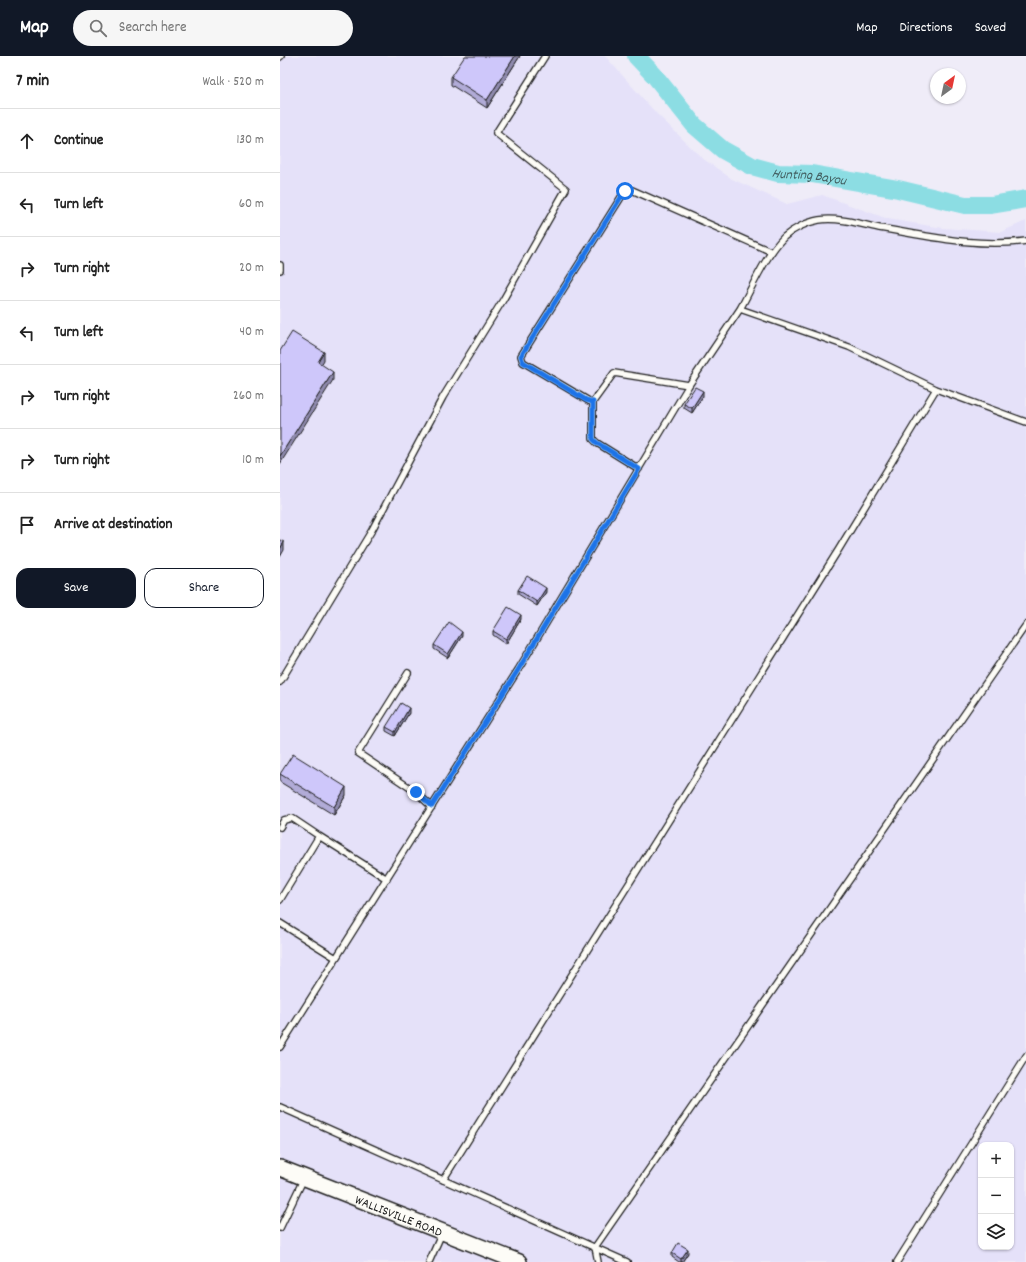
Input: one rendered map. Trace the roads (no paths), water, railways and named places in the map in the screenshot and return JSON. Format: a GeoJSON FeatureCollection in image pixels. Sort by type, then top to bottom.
{"type":"FeatureCollection","features":[{"type":"Feature","properties":{"kind":"main road","name":"WALLISVILLE ROAD"},"geometry":{"type":"LineString","coordinates":[[280,1168],[519,1262]]}},
{"type":"Feature","properties":{"kind":"lane"},"geometry":{"type":"LineString","coordinates":[[280,682],[372,530],[443,397],[504,300],[566,189],[496,133],[545,56]]}},
{"type":"Feature","properties":{"kind":"lane"},"geometry":{"type":"LineString","coordinates":[[593,402],[586,400],[523,362],[521,356],[625,191],[632,190],[772,252]]}},
{"type":"Feature","properties":{"kind":"lane"},"geometry":{"type":"LineString","coordinates":[[280,1047],[518,670],[689,385],[740,309],[772,252],[785,237],[803,225],[820,220],[841,221],[962,242],[985,244],[1026,241]]}},
{"type":"Feature","properties":{"kind":"lane"},"geometry":{"type":"LineString","coordinates":[[280,265],[280,270]]}},
{"type":"Feature","properties":{"kind":"lane"},"geometry":{"type":"LineString","coordinates":[[740,309],[849,347],[936,389],[1026,422]]}},
{"type":"Feature","properties":{"kind":"lane"},"geometry":{"type":"LineString","coordinates":[[639,469],[593,439],[593,402],[614,373],[689,385]]}},
{"type":"Feature","properties":{"kind":"lane"},"geometry":{"type":"LineString","coordinates":[[443,1180],[839,549],[936,389]]}},
{"type":"Feature","properties":{"kind":"lane"},"geometry":{"type":"LineString","coordinates":[[598,1262],[595,1247],[1026,625]]}},
{"type":"Feature","properties":{"kind":"lane"},"geometry":{"type":"LineString","coordinates":[[408,673],[358,753],[416,792],[432,806]]}},
{"type":"Feature","properties":{"kind":"lane"},"geometry":{"type":"LineString","coordinates":[[280,827],[284,820],[292,818],[387,879]]}},
{"type":"Feature","properties":{"kind":"lane"},"geometry":{"type":"LineString","coordinates":[[280,900],[319,836]]}},
{"type":"Feature","properties":{"kind":"lane"},"geometry":{"type":"LineString","coordinates":[[280,923],[336,958]]}},
{"type":"Feature","properties":{"kind":"lane"},"geometry":{"type":"LineString","coordinates":[[897,1262],[1026,1056]]}},
{"type":"Feature","properties":{"kind":"lane"},"geometry":{"type":"LineString","coordinates":[[280,1107],[627,1262]]}},
{"type":"Feature","properties":{"kind":"lane"},"geometry":{"type":"LineString","coordinates":[[280,1228],[304,1178]]}},
{"type":"Feature","properties":{"kind":"lane"},"geometry":{"type":"LineString","coordinates":[[428,1262],[442,1232]]}},
{"type":"Feature","properties":{"kind":"waterway","name":"Hunting Bayou"},"geometry":{"type":"LineString","coordinates":[[636,56],[654,75],[694,125],[723,150],[752,166],[778,173],[812,174],[898,189],[965,205],[991,205],[1026,199]]}}]}
